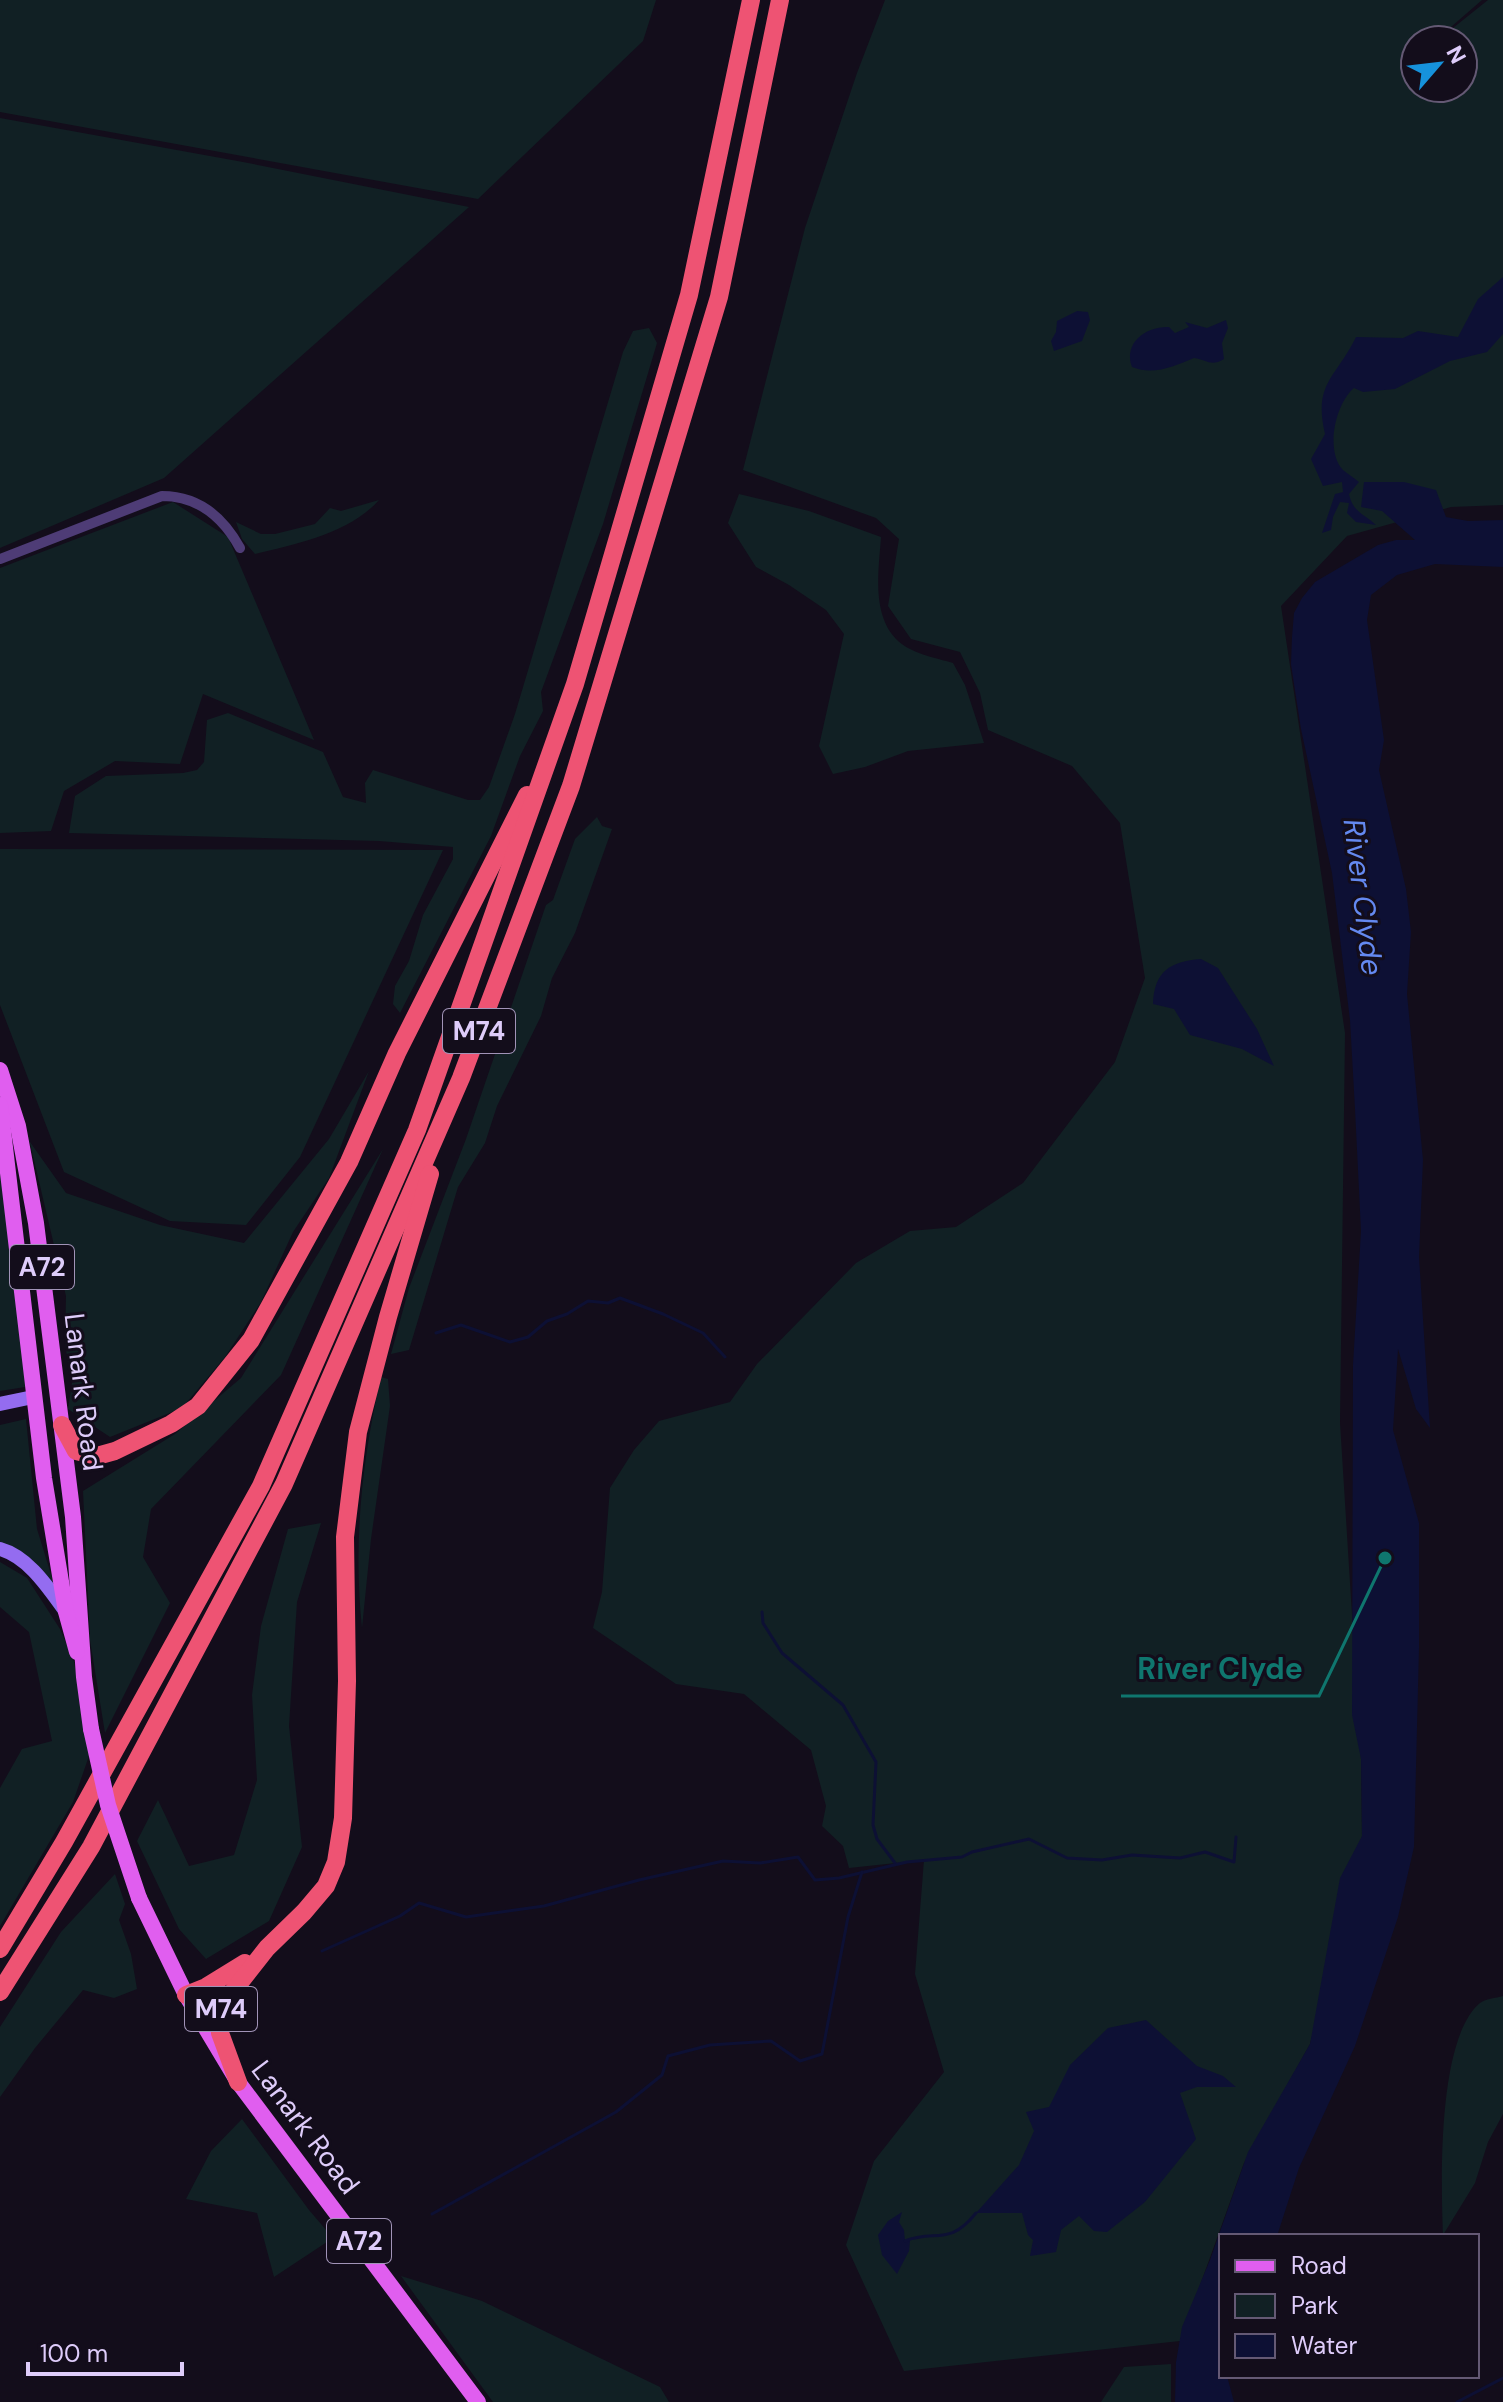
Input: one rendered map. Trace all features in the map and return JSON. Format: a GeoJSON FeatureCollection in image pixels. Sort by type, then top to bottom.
{"type":"FeatureCollection","features":[{"type":"Feature","properties":{"kind":"highway","name":"M74"},"geometry":{"type":"LineString","coordinates":[[0,1949],[64,1842],[261,1486],[417,1130],[562,724],[689,295],[751,0]]}},
{"type":"Feature","properties":{"kind":"highway","name":"M74"},"geometry":{"type":"LineString","coordinates":[[0,1992],[91,1847],[284,1484],[453,1098],[571,786],[719,297],[780,0]]}},
{"type":"Feature","properties":{"kind":"highway","name":"M74"},"geometry":{"type":"LineString","coordinates":[[67,1467],[155,1433],[198,1406],[251,1340],[349,1162],[397,1053],[562,724]]}},
{"type":"Feature","properties":{"kind":"highway","name":"M74"},"geometry":{"type":"LineString","coordinates":[[238,2082],[225,2051],[219,2018],[223,2004],[267,1948],[326,1886],[336,1862],[343,1818],[347,1681],[345,1537],[358,1432],[388,1317],[453,1098]]}},
{"type":"Feature","properties":{"kind":"highway"},"geometry":{"type":"LineString","coordinates":[[60,1416],[76,1451],[97,1456]]}},
{"type":"Feature","properties":{"kind":"highway","name":"M74"},"geometry":{"type":"LineString","coordinates":[[186,1995],[232,1972],[267,1948]]}},
{"type":"Feature","properties":{"kind":"main road","name":"Lanark Road"},"geometry":{"type":"LineString","coordinates":[[0,1070],[18,1126],[36,1223],[79,1575],[84,1677],[91,1729],[108,1805],[139,1898],[186,1995],[238,2082],[478,2402]]}},
{"type":"Feature","properties":{"kind":"main road","name":"Lanark Road"},"geometry":{"type":"LineString","coordinates":[[0,1105],[33,1397],[66,1612],[84,1677]]}},
{"type":"Feature","properties":{"kind":"main road"},"geometry":{"type":"LineString","coordinates":[[33,1397],[60,1416]]}},
{"type":"Feature","properties":{"kind":"main road","name":"A72"},"geometry":{"type":"LineString","coordinates":[[62,1590],[54,1479],[67,1467]]}},
{"type":"Feature","properties":{"kind":"street"},"geometry":{"type":"LineString","coordinates":[[0,559],[162,496],[181,496],[213,512],[233,534],[240,548]]}},
{"type":"Feature","properties":{"kind":"street"},"geometry":{"type":"LineString","coordinates":[[0,1404],[33,1397]]}},
{"type":"Feature","properties":{"kind":"street"},"geometry":{"type":"LineString","coordinates":[[0,1549],[8,1551],[40,1577],[66,1612]]}},
{"type":"Feature","properties":{"kind":"green space"},"geometry":{"type":"Polygon","coordinates":[[[0,0],[656,0],[643,41],[478,199],[0,112],[0,0]]]}},
{"type":"Feature","properties":{"kind":"green space"},"geometry":{"type":"Polygon","coordinates":[[[885,0],[1482,0],[1454,24],[1399,24],[1399,104],[1479,104],[1479,24],[1458,24],[1488,0],[1503,0],[1503,505],[1451,507],[1347,536],[1281,606],[1345,1033],[1340,1423],[1361,1759],[1362,1836],[1310,2044],[1244,2163],[1180,2341],[904,2371],[846,2245],[874,2161],[944,2072],[915,1974],[924,1860],[849,1868],[843,1846],[822,1826],[826,1806],[811,1750],[744,1694],[676,1684],[593,1628],[602,1592],[610,1488],[634,1450],[659,1421],[730,1402],[757,1364],[856,1263],[910,1231],[956,1227],[1023,1183],[1115,1062],[1145,978],[1120,823],[1072,766],[988,730],[980,693],[960,652],[911,639],[888,606],[899,539],[876,518],[743,470],[805,228],[885,0]]]}},
{"type":"Feature","properties":{"kind":"green space"},"geometry":{"type":"Polygon","coordinates":[[[0,118],[469,207],[164,478],[0,548],[0,118]]]}},
{"type":"Feature","properties":{"kind":"green space"},"geometry":{"type":"Polygon","coordinates":[[[649,328],[657,343],[603,524],[541,692],[543,711],[520,756],[491,836],[400,1013],[393,1004],[395,986],[409,961],[423,915],[453,859],[453,847],[379,841],[69,833],[75,796],[106,776],[197,770],[204,762],[207,720],[228,713],[323,752],[343,797],[366,803],[365,783],[373,770],[468,800],[480,800],[489,787],[515,714],[623,352],[633,331],[649,328]]]}},
{"type":"Feature","properties":{"kind":"green space"},"geometry":{"type":"Polygon","coordinates":[[[739,494],[809,511],[881,537],[878,590],[888,628],[908,648],[953,663],[965,685],[984,743],[908,751],[865,767],[833,774],[819,746],[844,634],[826,610],[756,567],[728,523],[739,494]]]}},
{"type":"Feature","properties":{"kind":"green space"},"geometry":{"type":"Polygon","coordinates":[[[379,500],[353,521],[322,536],[255,554],[242,539],[236,522],[261,534],[275,534],[315,524],[330,508],[341,511],[379,500]]]}},
{"type":"Feature","properties":{"kind":"green space"},"geometry":{"type":"Polygon","coordinates":[[[173,502],[228,537],[314,740],[203,694],[180,764],[115,761],[64,791],[51,831],[0,833],[0,568],[173,502]]]}},
{"type":"Feature","properties":{"kind":"green space"},"geometry":{"type":"Polygon","coordinates":[[[597,817],[602,826],[612,829],[575,933],[552,978],[541,1016],[497,1106],[485,1143],[458,1187],[409,1350],[391,1354],[409,1288],[466,1139],[546,905],[553,900],[575,839],[597,817]]]}},
{"type":"Feature","properties":{"kind":"green space"},"geometry":{"type":"Polygon","coordinates":[[[0,849],[443,850],[300,1157],[246,1225],[170,1221],[64,1172],[0,1005],[0,849]]]}},
{"type":"Feature","properties":{"kind":"green space"},"geometry":{"type":"Polygon","coordinates":[[[369,1071],[329,1178],[293,1232],[261,1302],[225,1357],[182,1408],[110,1437],[68,1409],[72,1383],[65,1344],[66,1296],[25,1122],[30,1142],[66,1193],[160,1225],[244,1243],[329,1139],[369,1071]]]}},
{"type":"Feature","properties":{"kind":"green space"},"geometry":{"type":"Polygon","coordinates":[[[0,1115],[10,1175],[25,1387],[0,1391],[0,1115]]]}},
{"type":"Feature","properties":{"kind":"green space"},"geometry":{"type":"Polygon","coordinates":[[[383,1149],[281,1375],[151,1509],[143,1557],[170,1603],[105,1733],[90,1640],[83,1491],[175,1434],[241,1378],[383,1149]]]}},
{"type":"Feature","properties":{"kind":"green space"},"geometry":{"type":"Polygon","coordinates":[[[381,1377],[388,1379],[390,1406],[362,1628],[358,1565],[361,1502],[381,1377]]]}},
{"type":"Feature","properties":{"kind":"green space"},"geometry":{"type":"Polygon","coordinates":[[[26,1419],[37,1529],[57,1594],[0,1546],[0,1425],[26,1419]]]}},
{"type":"Feature","properties":{"kind":"green space"},"geometry":{"type":"Polygon","coordinates":[[[321,1523],[297,1602],[289,1726],[302,1847],[269,1921],[206,1959],[179,1929],[137,1841],[158,1800],[189,1866],[234,1855],[257,1780],[252,1695],[261,1626],[288,1529],[321,1523]]]}},
{"type":"Feature","properties":{"kind":"green space"},"geometry":{"type":"Polygon","coordinates":[[[0,1562],[27,1578],[60,1629],[74,1662],[90,1753],[73,1802],[0,1926],[0,1788],[22,1749],[52,1741],[29,1632],[0,1607],[0,1562]]]}},
{"type":"Feature","properties":{"kind":"green space"},"geometry":{"type":"Polygon","coordinates":[[[115,1874],[125,1904],[119,1920],[131,1954],[137,1989],[114,1998],[83,1990],[0,2097],[0,2027],[61,1932],[115,1874]]]}},
{"type":"Feature","properties":{"kind":"green space"},"geometry":{"type":"Polygon","coordinates":[[[1503,1996],[1503,2114],[1488,2142],[1475,2183],[1443,2234],[1442,2148],[1449,2078],[1466,2021],[1480,2003],[1503,1996]]]}},
{"type":"Feature","properties":{"kind":"green space"},"geometry":{"type":"Polygon","coordinates":[[[242,2119],[333,2238],[274,2277],[257,2213],[186,2199],[211,2151],[242,2119]]]}},
{"type":"Feature","properties":{"kind":"green space"},"geometry":{"type":"Polygon","coordinates":[[[401,2276],[482,2301],[660,2387],[669,2402],[493,2402],[401,2276]]]}},
{"type":"Feature","properties":{"kind":"green space"},"geometry":{"type":"Polygon","coordinates":[[[1171,2364],[1171,2402],[1101,2402],[1124,2367],[1171,2364]]]}},
{"type":"Feature","properties":{"kind":"water"},"geometry":{"type":"Polygon","coordinates":[[[1503,277],[1503,334],[1487,352],[1450,361],[1395,389],[1363,392],[1354,388],[1347,395],[1337,416],[1334,451],[1343,470],[1359,482],[1349,494],[1353,505],[1376,525],[1356,522],[1347,513],[1349,503],[1340,502],[1331,530],[1322,533],[1335,494],[1343,492],[1342,482],[1323,486],[1311,459],[1325,434],[1322,417],[1324,392],[1356,337],[1403,338],[1418,331],[1458,337],[1478,299],[1503,277]]]}},
{"type":"Feature","properties":{"kind":"water"},"geometry":{"type":"Polygon","coordinates":[[[1077,311],[1088,312],[1090,320],[1082,341],[1054,351],[1051,341],[1057,321],[1077,311]]]}},
{"type":"Feature","properties":{"kind":"water"},"geometry":{"type":"Polygon","coordinates":[[[1226,320],[1228,328],[1222,343],[1224,359],[1220,361],[1212,363],[1194,358],[1171,367],[1148,371],[1132,367],[1130,358],[1134,344],[1152,329],[1169,327],[1175,333],[1189,327],[1185,322],[1207,328],[1226,320]]]}},
{"type":"Feature","properties":{"kind":"water","name":"River Clyde"},"geometry":{"type":"Polygon","coordinates":[[[1364,482],[1404,482],[1436,490],[1446,517],[1468,521],[1503,520],[1503,567],[1435,564],[1397,575],[1371,595],[1367,620],[1384,740],[1379,770],[1406,889],[1411,932],[1407,994],[1423,1160],[1419,1257],[1430,1428],[1416,1409],[1398,1349],[1393,1430],[1419,1523],[1414,1847],[1398,1917],[1355,2046],[1299,2168],[1278,2234],[1219,2234],[1248,2152],[1310,2044],[1340,1878],[1362,1836],[1361,1759],[1352,1715],[1353,1365],[1361,1231],[1350,1020],[1332,873],[1301,729],[1291,664],[1294,613],[1315,582],[1378,545],[1396,540],[1415,540],[1382,511],[1361,507],[1364,482]]]}},
{"type":"Feature","properties":{"kind":"water"},"geometry":{"type":"Polygon","coordinates":[[[1201,959],[1218,968],[1257,1029],[1274,1066],[1242,1049],[1190,1035],[1174,1009],[1153,1004],[1160,976],[1166,970],[1181,962],[1201,959]]]}},
{"type":"Feature","properties":{"kind":"water"},"geometry":{"type":"Polygon","coordinates":[[[1146,2020],[1197,2066],[1223,2076],[1236,2087],[1197,2087],[1180,2093],[1196,2139],[1145,2202],[1107,2232],[1094,2231],[1079,2216],[1061,2230],[1056,2252],[1030,2256],[1033,2240],[1028,2235],[1022,2213],[976,2213],[1019,2165],[1034,2131],[1026,2112],[1049,2107],[1070,2065],[1108,2028],[1146,2020]]]}},
{"type":"Feature","properties":{"kind":"water"},"geometry":{"type":"Polygon","coordinates":[[[902,2212],[899,2222],[905,2241],[910,2241],[909,2251],[897,2274],[882,2255],[878,2235],[888,2221],[902,2212]]]}},
{"type":"Feature","properties":{"kind":"water","name":"River Clyde"},"geometry":{"type":"Polygon","coordinates":[[[1219,2234],[1219,2378],[1228,2378],[1234,2402],[1175,2402],[1176,2362],[1182,2327],[1219,2234]]]}},
{"type":"Feature","properties":{"kind":"waterway"},"geometry":{"type":"LineString","coordinates":[[436,1333],[461,1325],[510,1342],[528,1337],[547,1321],[567,1314],[588,1301],[608,1303],[620,1298],[703,1333],[725,1357]]}},
{"type":"Feature","properties":{"kind":"waterway"},"geometry":{"type":"LineString","coordinates":[[762,1612],[763,1623],[782,1653],[843,1705],[876,1762],[873,1825],[877,1839],[895,1863]]}},
{"type":"Feature","properties":{"kind":"waterway"},"geometry":{"type":"LineString","coordinates":[[322,1951],[400,1916],[419,1903],[466,1917],[544,1906],[723,1861],[760,1863],[798,1857],[815,1880],[839,1878],[907,1862],[962,1857],[1029,1839],[1067,1858],[1102,1860],[1132,1855],[1180,1858],[1205,1852],[1234,1862],[1236,1837]]}},
{"type":"Feature","properties":{"kind":"waterway"},"geometry":{"type":"LineString","coordinates":[[432,2214],[616,2112],[662,2075],[668,2056],[710,2045],[771,2041],[800,2061],[822,2054],[848,1917],[862,1872]]}},
{"type":"Feature","properties":{"kind":"waterway"},"geometry":{"type":"LineString","coordinates":[[905,2241],[950,2234],[976,2213]]}},
{"type":"Feature","properties":{"kind":"waterway"},"geometry":{"type":"LineString","coordinates":[[1457,2402],[1503,2378]]}},
{"type":"Feature","properties":{"kind":"place","name":"River Clyde"},"geometry":{"type":"Point","coordinates":[1385,1558]}}]}
